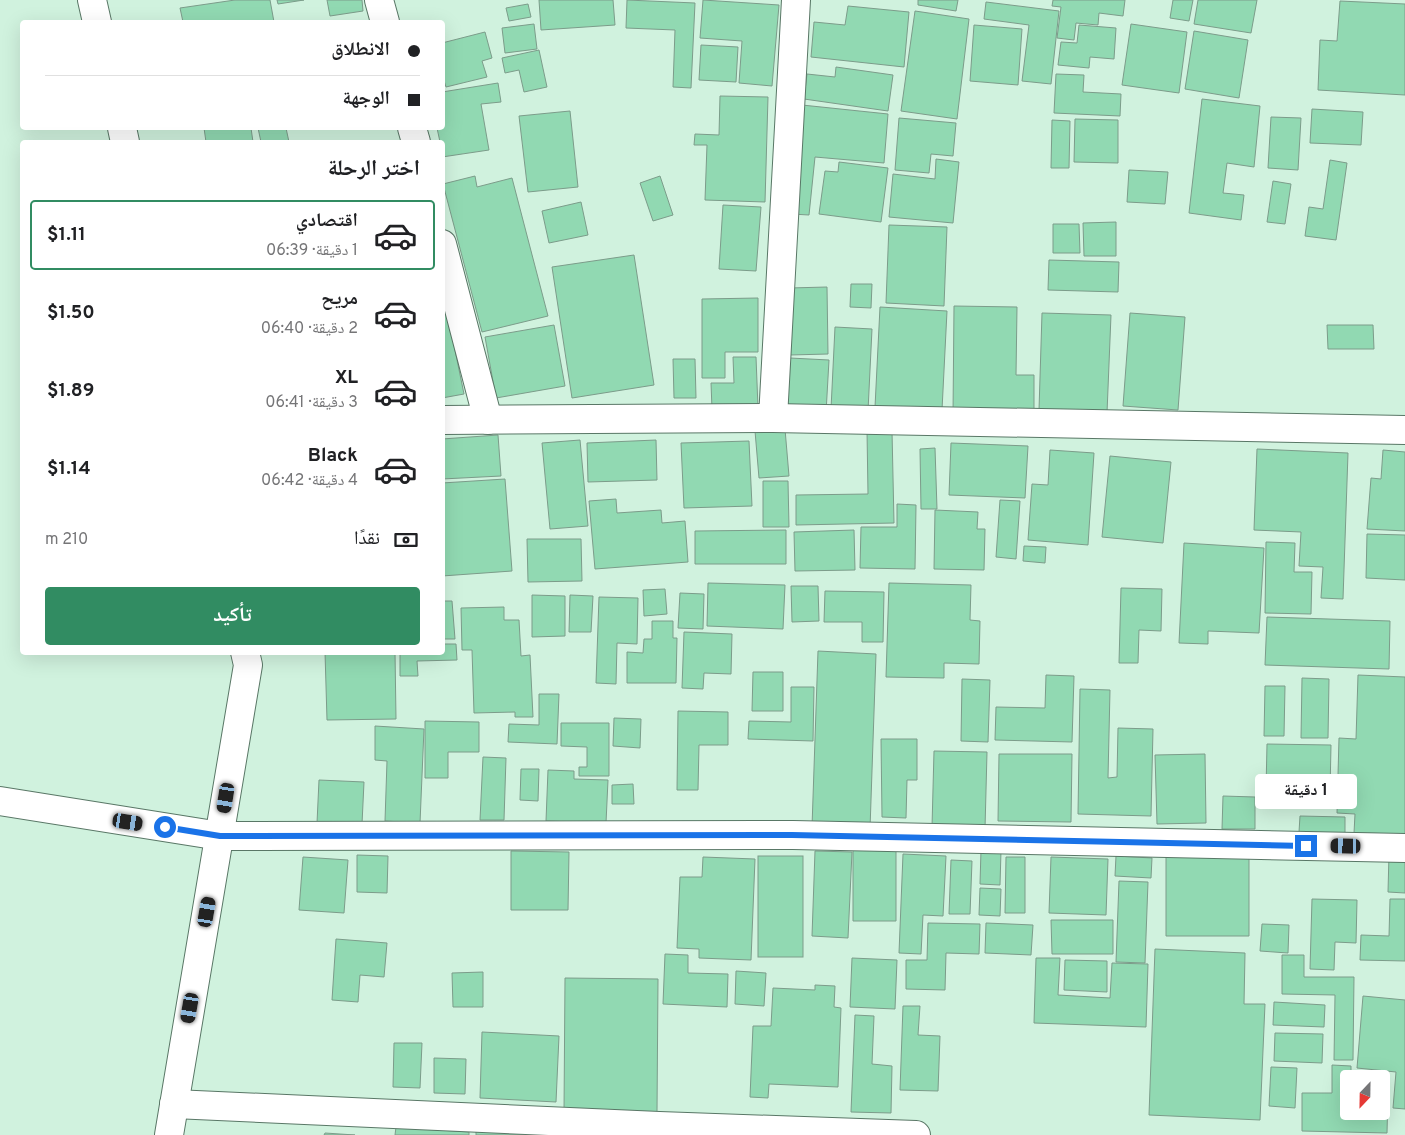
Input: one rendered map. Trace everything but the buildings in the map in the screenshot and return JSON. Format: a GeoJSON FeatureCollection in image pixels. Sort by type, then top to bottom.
{"type":"FeatureCollection","features":[{"type":"Feature","properties":{"kind":"street"},"geometry":{"type":"LineString","coordinates":[[92,0],[97,20]]}},
{"type":"Feature","properties":{"kind":"street"},"geometry":{"type":"LineString","coordinates":[[379,0],[384,20]]}},
{"type":"Feature","properties":{"kind":"street"},"geometry":{"type":"LineString","coordinates":[[773,418],[796,0]]}},
{"type":"Feature","properties":{"kind":"street"},"geometry":{"type":"LineString","coordinates":[[445,255],[488,420]]}},
{"type":"Feature","properties":{"kind":"street"},"geometry":{"type":"LineString","coordinates":[[445,420],[773,418],[1405,430]]}},
{"type":"Feature","properties":{"kind":"street"},"geometry":{"type":"LineString","coordinates":[[169,1135],[248,665],[246,655]]}},
{"type":"Feature","properties":{"kind":"street"},"geometry":{"type":"LineString","coordinates":[[0,801],[220,836],[792,835],[1405,848]]}},
{"type":"Feature","properties":{"kind":"street"},"geometry":{"type":"LineString","coordinates":[[174,1104],[649,1126],[916,1135]]}},
{"type":"Feature","properties":{"kind":"route"},"geometry":{"type":"LineString","coordinates":[[165,827],[220,836],[792,835],[1306,846]]}}]}
